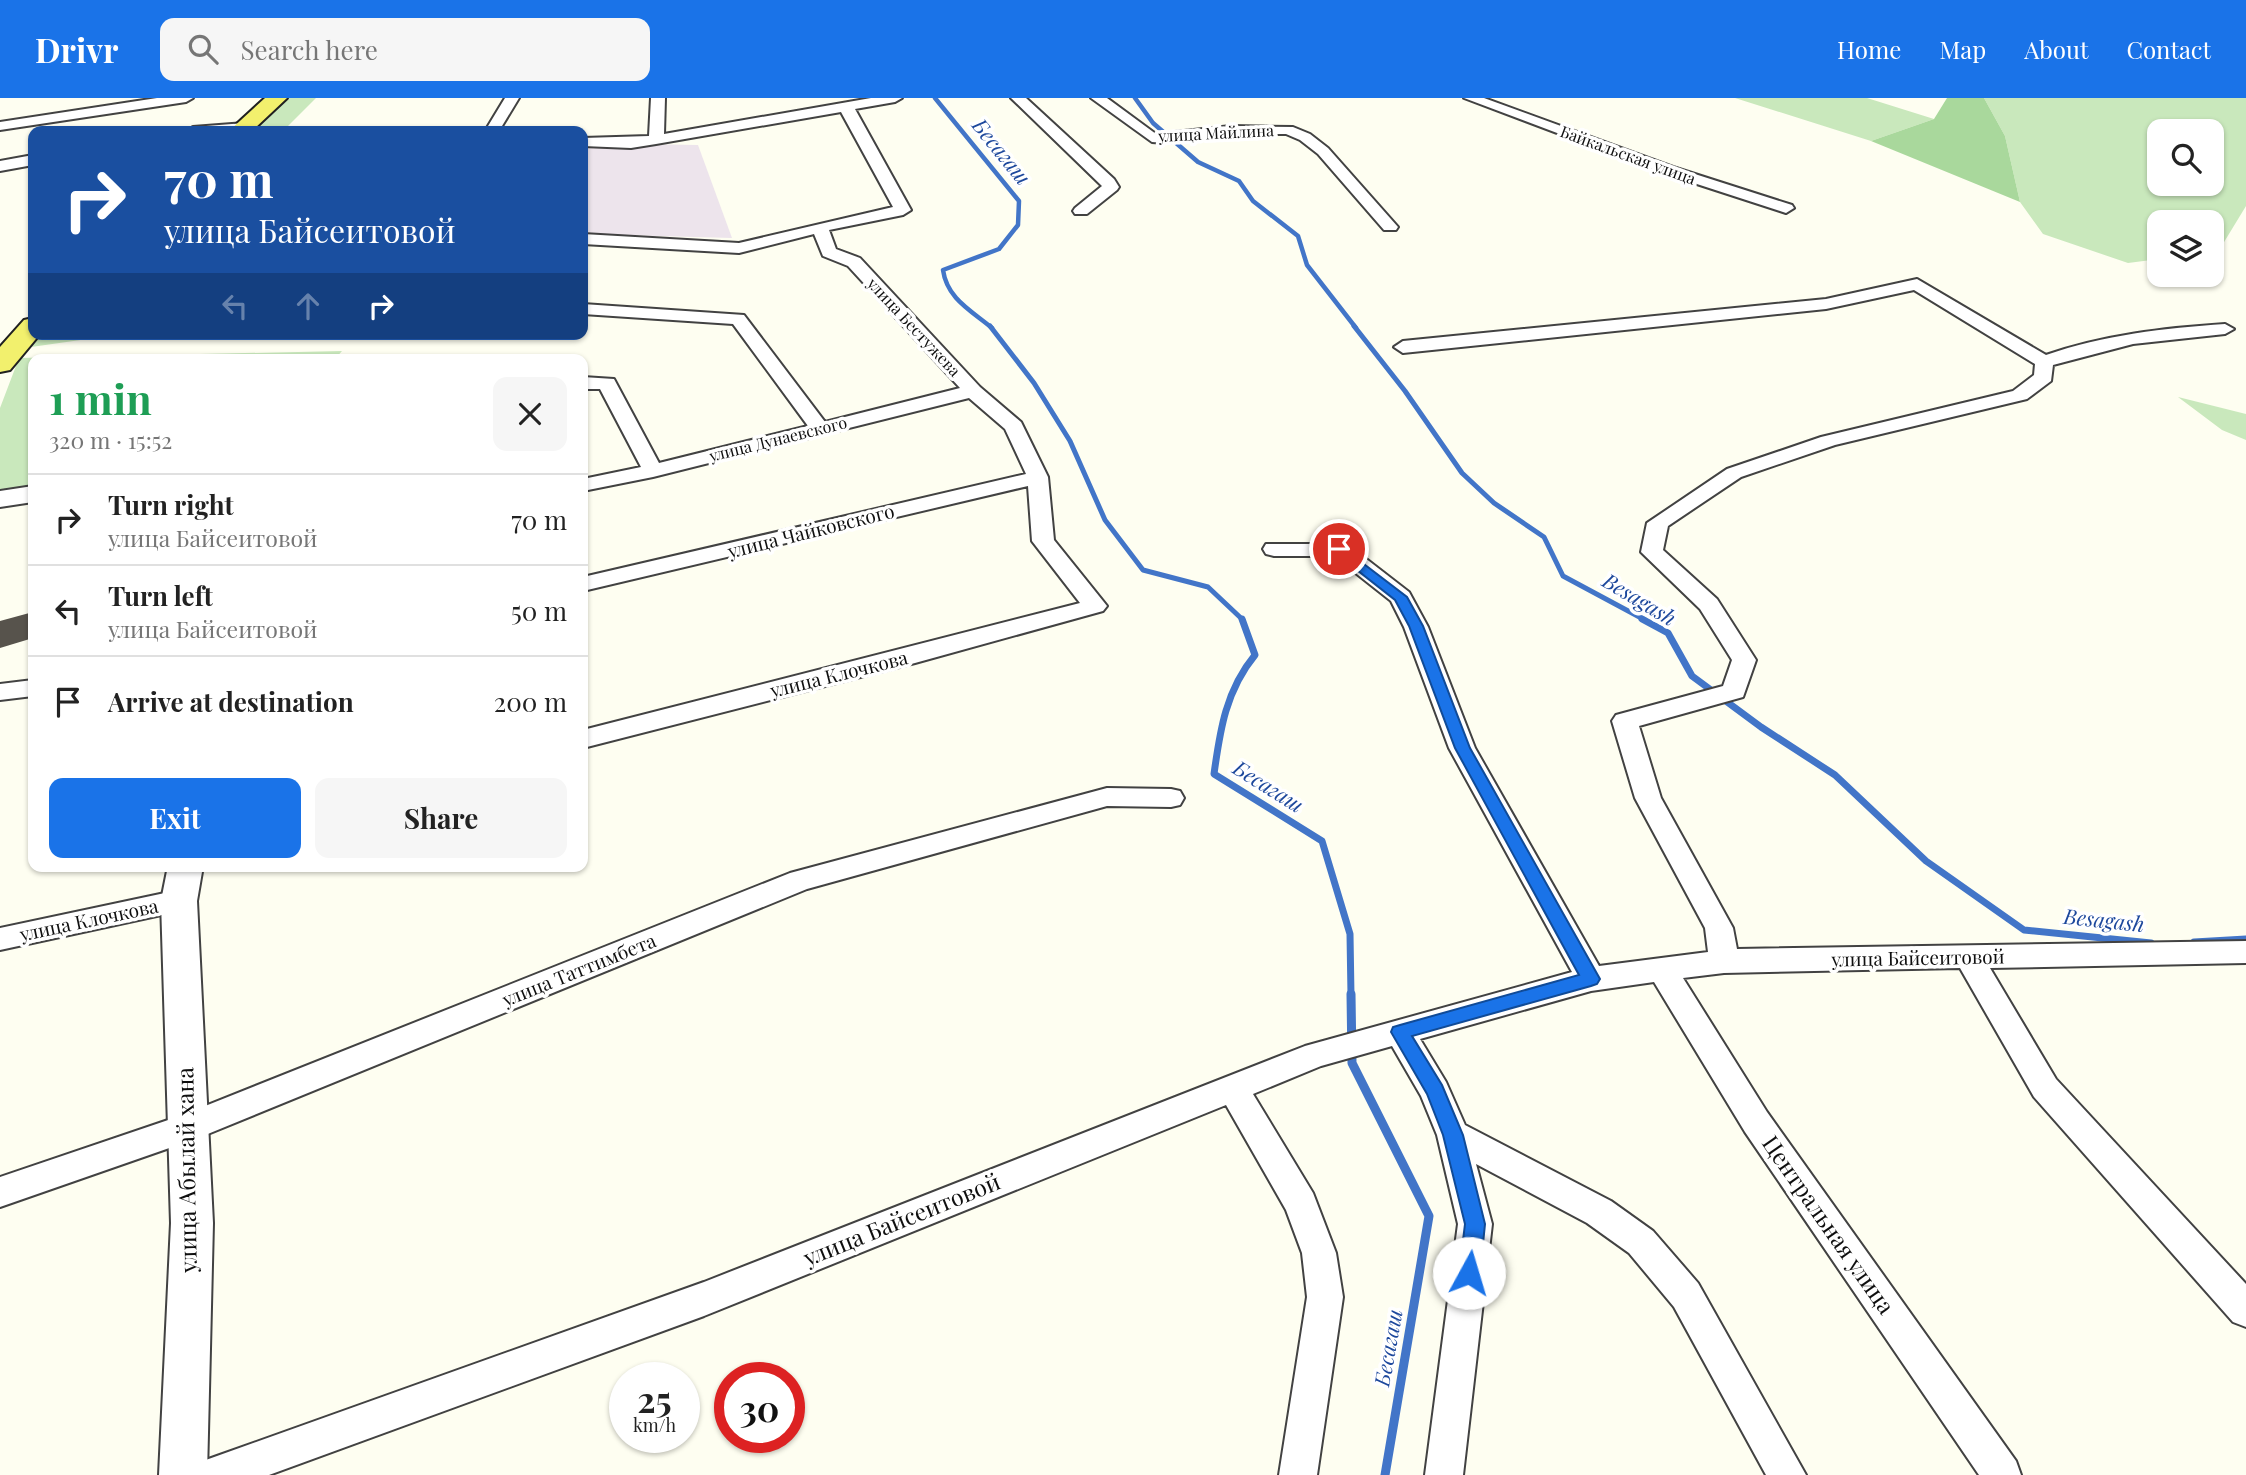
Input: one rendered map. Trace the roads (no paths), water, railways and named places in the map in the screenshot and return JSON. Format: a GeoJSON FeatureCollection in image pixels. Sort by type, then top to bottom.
{"type":"FeatureCollection","features":[{"type":"Feature","properties":{"kind":"main road"},"geometry":{"type":"LineString","coordinates":[[246,126],[277,98]]}},
{"type":"Feature","properties":{"kind":"main road"},"geometry":{"type":"LineString","coordinates":[[0,364],[28,332]]}},
{"type":"Feature","properties":{"kind":"street"},"geometry":{"type":"LineString","coordinates":[[0,126],[186,98]]}},
{"type":"Feature","properties":{"kind":"street"},"geometry":{"type":"LineString","coordinates":[[495,126],[512,98]]}},
{"type":"Feature","properties":{"kind":"street"},"geometry":{"type":"LineString","coordinates":[[656,140],[658,98]]}},
{"type":"Feature","properties":{"kind":"street"},"geometry":{"type":"LineString","coordinates":[[588,142],[656,140],[895,98]]}},
{"type":"Feature","properties":{"kind":"street"},"geometry":{"type":"LineString","coordinates":[[1018,98],[1111,187],[1082,211]]}},
{"type":"Feature","properties":{"kind":"street","name":"улица Майлина"},"geometry":{"type":"LineString","coordinates":[[1098,98],[1152,138],[1165,139],[1231,130],[1288,130],[1305,136],[1323,151],[1390,227]]}},
{"type":"Feature","properties":{"kind":"street","name":"Байкальская улица"},"geometry":{"type":"LineString","coordinates":[[1471,98],[1668,170],[1786,208]]}},
{"type":"Feature","properties":{"kind":"street"},"geometry":{"type":"LineString","coordinates":[[588,239],[739,248],[903,210],[845,107]]}},
{"type":"Feature","properties":{"kind":"street"},"geometry":{"type":"LineString","coordinates":[[0,166],[28,160]]}},
{"type":"Feature","properties":{"kind":"street","name":"улица Бестужева"},"geometry":{"type":"LineString","coordinates":[[820,228],[830,252],[854,262],[973,391],[1014,426],[1038,477],[1043,541],[1095,606]]}},
{"type":"Feature","properties":{"kind":"street"},"geometry":{"type":"LineString","coordinates":[[1403,348],[1826,304],[1917,284],[2044,362]]}},
{"type":"Feature","properties":{"kind":"street"},"geometry":{"type":"LineString","coordinates":[[588,309],[738,319],[820,429]]}},
{"type":"Feature","properties":{"kind":"street"},"geometry":{"type":"LineString","coordinates":[[2044,362],[2111,341],[2225,329]]}},
{"type":"Feature","properties":{"kind":"street"},"geometry":{"type":"LineString","coordinates":[[1724,961],[1718,928],[1648,798],[1625,721],[1734,691],[1744,660],[1709,604],[1652,552],[1658,523],[1734,473],[1828,441],[2020,395],[2044,377],[2044,362]]}},
{"type":"Feature","properties":{"kind":"street"},"geometry":{"type":"LineString","coordinates":[[588,383],[607,383],[653,471]]}},
{"type":"Feature","properties":{"kind":"street","name":"улица Дунаевского"},"geometry":{"type":"LineString","coordinates":[[588,484],[653,471],[973,391]]}},
{"type":"Feature","properties":{"kind":"street","name":"улица Чайковского"},"geometry":{"type":"LineString","coordinates":[[588,583],[1038,477]]}},
{"type":"Feature","properties":{"kind":"street"},"geometry":{"type":"LineString","coordinates":[[0,499],[28,495]]}},
{"type":"Feature","properties":{"kind":"street"},"geometry":{"type":"LineString","coordinates":[[1275,549],[1339,549],[1401,597],[1416,626],[1462,748],[1591,979]]}},
{"type":"Feature","properties":{"kind":"street","name":"улица Клочкова"},"geometry":{"type":"LineString","coordinates":[[588,738],[915,655],[1095,606]]}},
{"type":"Feature","properties":{"kind":"street"},"geometry":{"type":"LineString","coordinates":[[0,692],[28,689]]}},
{"type":"Feature","properties":{"kind":"street","name":"улица Таттимбета"},"geometry":{"type":"LineString","coordinates":[[0,1192],[187,1128],[800,880],[1107,797],[1171,798]]}},
{"type":"Feature","properties":{"kind":"street","name":"улица Клочкова"},"geometry":{"type":"LineString","coordinates":[[0,939],[182,883]]}},
{"type":"Feature","properties":{"kind":"street","name":"улица Абылай хана"},"geometry":{"type":"LineString","coordinates":[[182,883],[187,1128],[192,1223],[183,1475]]}},
{"type":"Feature","properties":{"kind":"street","name":"улица Байсеитовой"},"geometry":{"type":"LineString","coordinates":[[217,1475],[704,1299],[1315,1055],[1591,979],[1724,961],[2246,952]]}},
{"type":"Feature","properties":{"kind":"street"},"geometry":{"type":"LineString","coordinates":[[1969,958],[2045,1088],[2246,1310]]}},
{"type":"Feature","properties":{"kind":"street","name":"Центральная улица"},"geometry":{"type":"LineString","coordinates":[[1662,970],[1756,1122],[2002,1475]]}},
{"type":"Feature","properties":{"kind":"street"},"geometry":{"type":"LineString","coordinates":[[1387,1035],[1435,1091],[1453,1135],[1475,1224],[1444,1475]]}},
{"type":"Feature","properties":{"kind":"street"},"geometry":{"type":"LineString","coordinates":[[1233,1088],[1301,1205],[1319,1252],[1325,1297],[1298,1475]]}},
{"type":"Feature","properties":{"kind":"street"},"geometry":{"type":"LineString","coordinates":[[1453,1135],[1599,1212],[1641,1242],[1686,1295],[1787,1475]]}},
{"type":"Feature","properties":{"kind":"waterway","name":"Бесагаш"},"geometry":{"type":"LineString","coordinates":[[935,98],[1019,201],[1018,225],[999,249],[943,270],[945,280],[955,297],[991,327]]}},
{"type":"Feature","properties":{"kind":"waterway","name":"Besagash"},"geometry":{"type":"LineString","coordinates":[[1135,98],[1153,123],[1198,162],[1239,181],[1253,201],[1298,236],[1307,265],[1356,328]]}},
{"type":"Feature","properties":{"kind":"waterway","name":"Besagash"},"geometry":{"type":"LineString","coordinates":[[1354,326],[1405,391],[1462,473],[1494,503],[1544,537],[1563,576],[1645,620]]}},
{"type":"Feature","properties":{"kind":"waterway","name":"Бесагаш"},"geometry":{"type":"LineString","coordinates":[[991,327],[1034,383],[1070,441],[1105,520],[1143,570],[1208,587],[1242,619]]}},
{"type":"Feature","properties":{"kind":"waterway","name":"Бесагаш"},"geometry":{"type":"LineString","coordinates":[[1242,619],[1255,655],[1231,696],[1222,726],[1214,774],[1322,841],[1350,934],[1351,996]]}},
{"type":"Feature","properties":{"kind":"waterway","name":"Besagash"},"geometry":{"type":"LineString","coordinates":[[1642,619],[1668,633],[1692,676],[1761,727],[1835,775],[1926,861],[2024,930],[2151,943]]}},
{"type":"Feature","properties":{"kind":"waterway","name":"Besagash"},"geometry":{"type":"LineString","coordinates":[[2194,942],[2246,939]]}},
{"type":"Feature","properties":{"kind":"waterway","name":"Бесагаш"},"geometry":{"type":"LineString","coordinates":[[1351,994],[1352,1063],[1429,1216],[1385,1475]]}}]}
